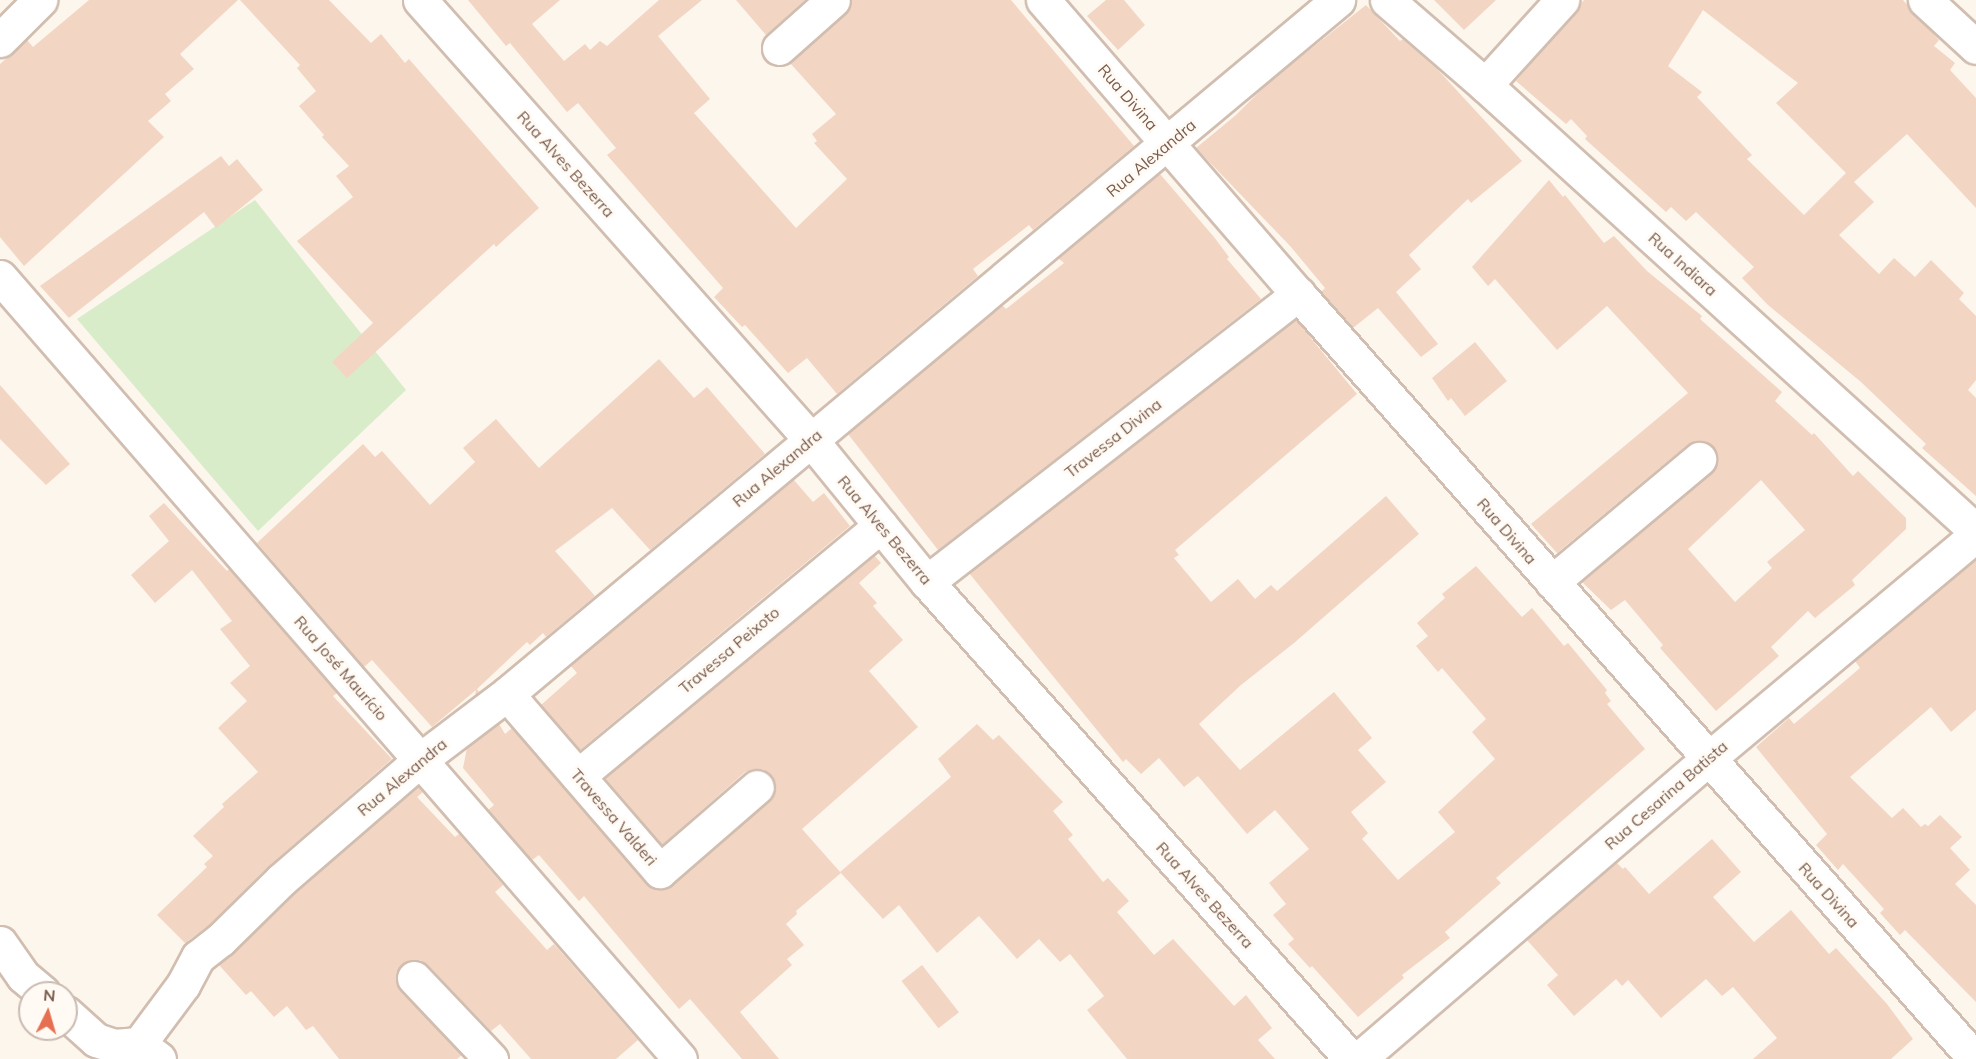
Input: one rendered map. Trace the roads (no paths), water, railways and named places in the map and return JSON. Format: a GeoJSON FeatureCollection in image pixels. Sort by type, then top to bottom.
{"type":"FeatureCollection","features":[{"type":"Feature","properties":{"kind":"street"},"geometry":{"type":"LineString","coordinates":[[0,40],[40,0]]}},
{"type":"Feature","properties":{"kind":"street","name":"Rua Alves Bezerra"},"geometry":{"type":"LineString","coordinates":[[420,0],[811,440],[927,582],[1351,1059]]}},
{"type":"Feature","properties":{"kind":"street"},"geometry":{"type":"LineString","coordinates":[[779,48],[833,0]]}},
{"type":"Feature","properties":{"kind":"street","name":"Rua Divina"},"geometry":{"type":"LineString","coordinates":[[1043,0],[1551,582],[1975,1059]]}},
{"type":"Feature","properties":{"kind":"street","name":"Rua Alexandra"},"geometry":{"type":"LineString","coordinates":[[149,1052],[198,957],[220,940],[281,880],[420,760],[507,694],[1338,0]]}},
{"type":"Feature","properties":{"kind":"street","name":"Rua Indiara"},"geometry":{"type":"LineString","coordinates":[[1387,0],[1485,85],[1976,531]]}},
{"type":"Feature","properties":{"kind":"street"},"geometry":{"type":"LineString","coordinates":[[1485,85],[1562,0]]}},
{"type":"Feature","properties":{"kind":"street"},"geometry":{"type":"LineString","coordinates":[[1924,0],[1976,47]]}},
{"type":"Feature","properties":{"kind":"street","name":"Rua José Maurício"},"geometry":{"type":"LineString","coordinates":[[0,278],[680,1059]]}},
{"type":"Feature","properties":{"kind":"street","name":"Travessa Divina"},"geometry":{"type":"LineString","coordinates":[[927,582],[1298,294]]}},
{"type":"Feature","properties":{"kind":"street"},"geometry":{"type":"LineString","coordinates":[[1551,582],[1699,459]]}},
{"type":"Feature","properties":{"kind":"street","name":"Travessa Peixoto"},"geometry":{"type":"LineString","coordinates":[[578,776],[880,525]]}},
{"type":"Feature","properties":{"kind":"street","name":"Rua Cesarina Batista"},"geometry":{"type":"LineString","coordinates":[[1359,1059],[1708,759],[1976,535]]}},
{"type":"Feature","properties":{"kind":"street","name":"Travessa Valderi"},"geometry":{"type":"LineString","coordinates":[[507,694],[660,871],[757,787]]}},
{"type":"Feature","properties":{"kind":"street"},"geometry":{"type":"LineString","coordinates":[[0,943],[29,981]]}},
{"type":"Feature","properties":{"kind":"street"},"geometry":{"type":"LineString","coordinates":[[414,978],[491,1059]]}},
{"type":"Feature","properties":{"kind":"street"},"geometry":{"type":"LineString","coordinates":[[78,1024],[96,1040],[114,1046],[149,1052]]}}]}
